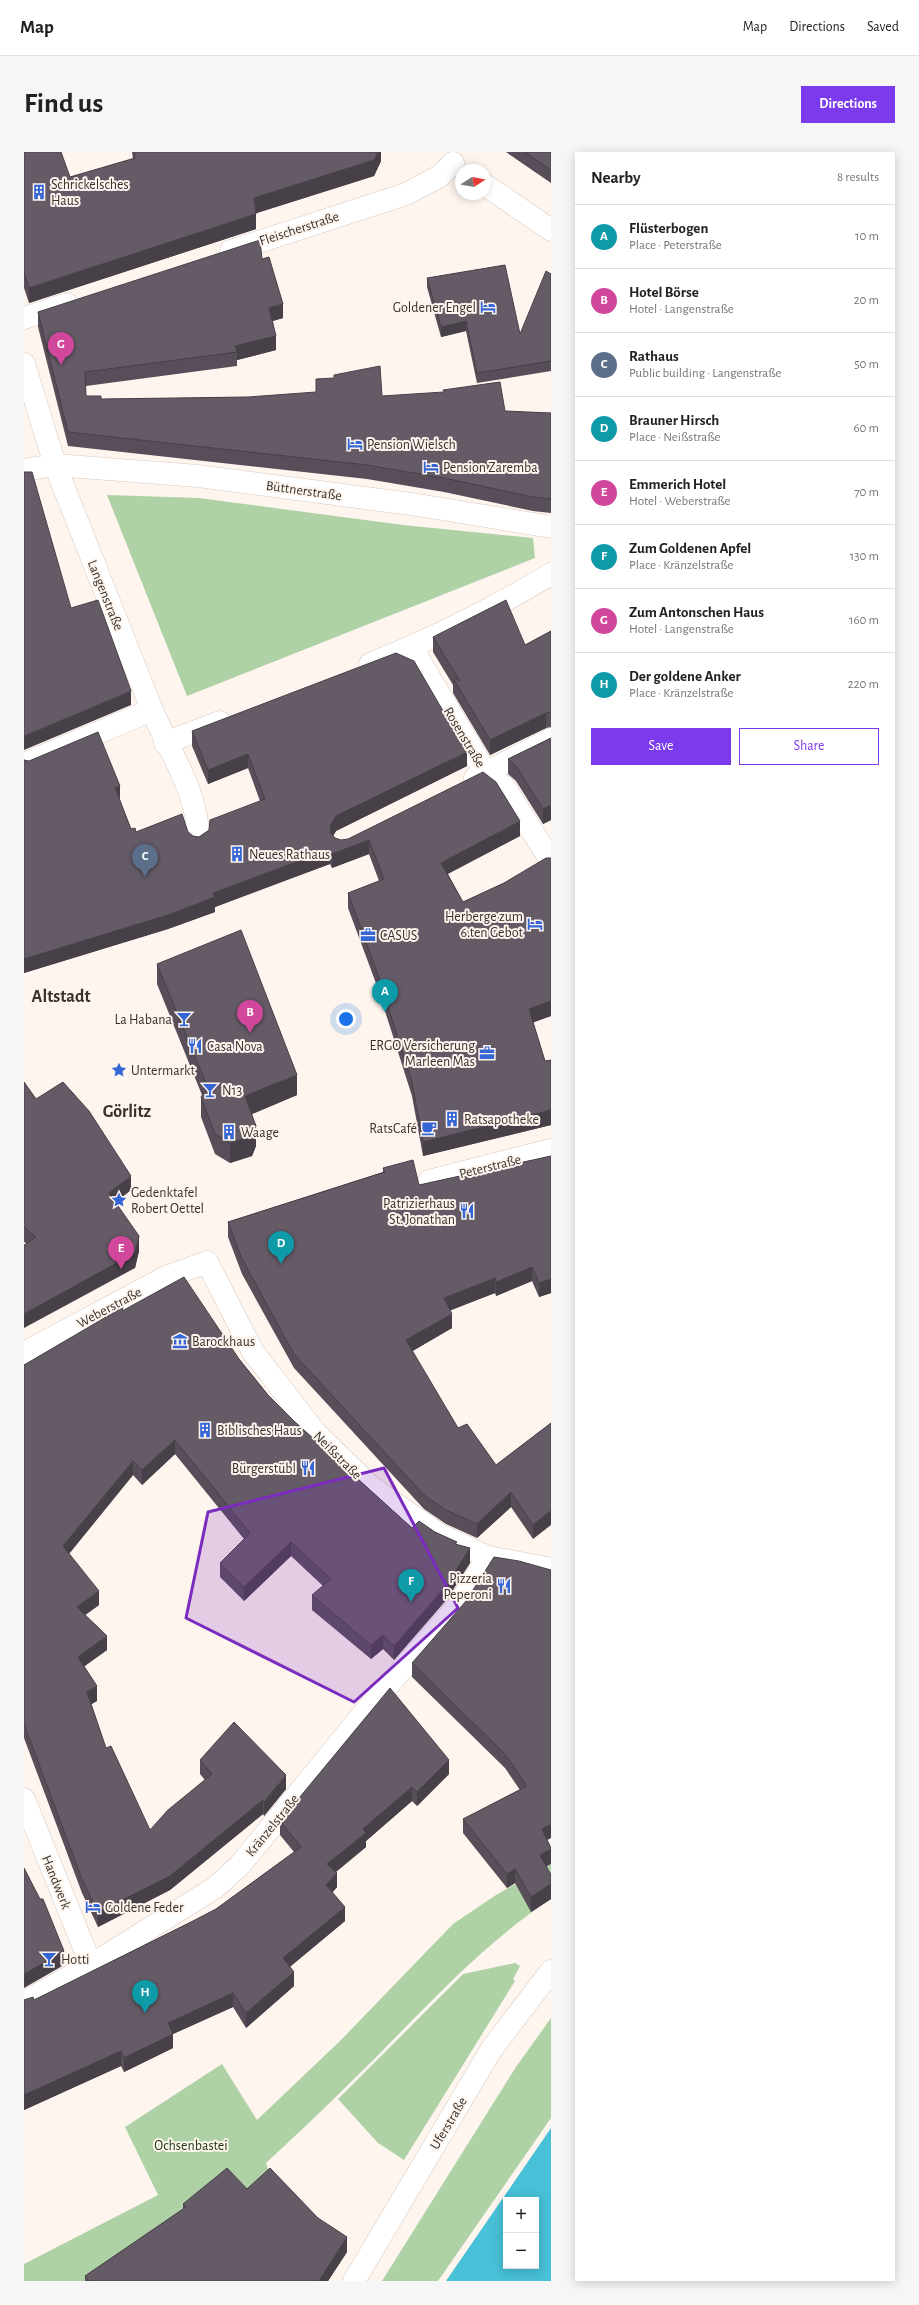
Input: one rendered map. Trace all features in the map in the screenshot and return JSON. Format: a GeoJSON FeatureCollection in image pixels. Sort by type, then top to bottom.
{"type":"FeatureCollection","features":[{"type":"Feature","properties":{"kind":"street","name":"Fleischerstraße"},"geometry":{"type":"LineString","coordinates":[[211,257],[406,194],[440,176],[453,162]]}},
{"type":"Feature","properties":{"kind":"street"},"geometry":{"type":"LineString","coordinates":[[491,189],[551,230]]}},
{"type":"Feature","properties":{"kind":"street"},"geometry":{"type":"LineString","coordinates":[[24,318],[84,298]]}},
{"type":"Feature","properties":{"kind":"street","name":"Langenstraße"},"geometry":{"type":"LineString","coordinates":[[24,364],[55,465],[165,743],[177,763],[204,831]]}},
{"type":"Feature","properties":{"kind":"street","name":"Büttnerstraße"},"geometry":{"type":"LineString","coordinates":[[24,470],[55,465],[198,476],[418,505],[551,527]]}},
{"type":"Feature","properties":{"kind":"street"},"geometry":{"type":"LineString","coordinates":[[354,670],[412,648],[501,604],[551,574]]}},
{"type":"Feature","properties":{"kind":"street","name":"Rosenstraße"},"geometry":{"type":"LineString","coordinates":[[412,648],[486,773],[505,788],[551,861]]}},
{"type":"Feature","properties":{"kind":"street"},"geometry":{"type":"LineString","coordinates":[[24,764],[152,710]]}},
{"type":"Feature","properties":{"kind":"street"},"geometry":{"type":"LineString","coordinates":[[165,743],[238,715]]}},
{"type":"Feature","properties":{"kind":"street"},"geometry":{"type":"LineString","coordinates":[[457,787],[551,739]]}},
{"type":"Feature","properties":{"kind":"street","name":"Peterstraße"},"geometry":{"type":"LineString","coordinates":[[429,1181],[551,1150]]}},
{"type":"Feature","properties":{"kind":"street","name":"Neißstraße"},"geometry":{"type":"LineString","coordinates":[[195,1266],[207,1262],[253,1352],[315,1432],[371,1488],[440,1535],[488,1557],[551,1569]]}},
{"type":"Feature","properties":{"kind":"street","name":"Weberstraße"},"geometry":{"type":"LineString","coordinates":[[24,1353],[166,1277],[195,1266]]}},
{"type":"Feature","properties":{"kind":"street","name":"Kränzelstraße"},"geometry":{"type":"LineString","coordinates":[[24,2002],[91,1965],[216,1887],[240,1865],[368,1708],[457,1607],[488,1557]]}},
{"type":"Feature","properties":{"kind":"street","name":"Handwerk"},"geometry":{"type":"LineString","coordinates":[[24,1799],[91,1965]]}},
{"type":"Feature","properties":{"kind":"street","name":"Uferstraße"},"geometry":{"type":"LineString","coordinates":[[354,2281],[491,2050],[551,1971]]}},
{"type":"Feature","properties":{"kind":"highlighted area"},"geometry":{"type":"Polygon","coordinates":[[[384,1468],[458,1608],[354,1702],[186,1618],[208,1512],[384,1468]]]}},
{"type":"Feature","properties":{"kind":"green space"},"geometry":{"type":"Polygon","coordinates":[[[107,495],[199,498],[403,525],[533,538],[535,558],[187,696],[107,495]]]}},
{"type":"Feature","properties":{"kind":"green space","name":"Ochsenbastei"},"geometry":{"type":"Polygon","coordinates":[[[551,1864],[551,1899],[497,1940],[447,1985],[376,2057],[266,2163],[271,2177],[98,2281],[24,2281],[24,2264],[158,2195],[125,2127],[222,2064],[257,2120],[341,2040],[453,1924],[496,1895],[551,1864]]]}},
{"type":"Feature","properties":{"kind":"green space"},"geometry":{"type":"Polygon","coordinates":[[[515,1963],[520,1966],[513,1979],[515,1981],[404,2160],[378,2143],[338,2099],[463,1974],[515,1963]]]}},
{"type":"Feature","properties":{"kind":"green space"},"geometry":{"type":"Polygon","coordinates":[[[551,2018],[551,2118],[438,2281],[382,2281],[516,2067],[551,2018]]]}},
{"type":"Feature","properties":{"kind":"water"},"geometry":{"type":"Polygon","coordinates":[[[551,2128],[551,2281],[446,2281],[503,2198],[503,2269],[539,2269],[539,2197],[504,2197],[551,2128]]]}},
{"type":"Feature","properties":{"kind":"building"},"geometry":{"type":"Polygon","coordinates":[[[24,152],[61,152],[70,177],[135,158],[134,152],[378,152],[374,160],[254,198],[256,214],[29,288],[24,273],[24,152]]]}},
{"type":"Feature","properties":{"kind":"building"},"geometry":{"type":"Polygon","coordinates":[[[525,152],[551,152],[551,170],[525,152]]]}},
{"type":"Feature","properties":{"kind":"building"},"geometry":{"type":"Polygon","coordinates":[[[260,240],[262,259],[269,257],[283,304],[269,308],[276,336],[235,346],[237,352],[85,372],[86,396],[101,396],[101,399],[248,397],[316,392],[316,379],[334,378],[334,375],[380,366],[382,396],[444,392],[443,390],[500,382],[505,411],[551,413],[551,499],[533,497],[444,478],[367,465],[68,432],[38,312],[260,240]]]}},
{"type":"Feature","properties":{"kind":"building"},"geometry":{"type":"Polygon","coordinates":[[[505,265],[520,334],[546,271],[551,274],[551,361],[477,373],[466,321],[441,327],[427,278],[505,265]]]}},
{"type":"Feature","properties":{"kind":"building"},"geometry":{"type":"Polygon","coordinates":[[[24,472],[32,472],[71,608],[98,600],[131,691],[24,736],[24,472]]]}},
{"type":"Feature","properties":{"kind":"building"},"geometry":{"type":"Polygon","coordinates":[[[506,600],[525,645],[551,631],[551,712],[490,740],[453,678],[460,681],[433,637],[506,600]]]}},
{"type":"Feature","properties":{"kind":"building"},"geometry":{"type":"Polygon","coordinates":[[[396,653],[414,661],[467,752],[336,816],[330,826],[331,833],[335,838],[341,840],[348,839],[483,772],[496,782],[520,821],[441,863],[463,902],[504,883],[546,858],[551,858],[551,1001],[529,1009],[545,1061],[551,1060],[551,1110],[423,1142],[412,1082],[377,972],[348,893],[384,879],[369,840],[332,854],[330,850],[213,893],[215,897],[168,915],[24,959],[24,760],[29,761],[98,732],[120,786],[115,788],[131,829],[135,828],[136,832],[182,814],[188,832],[193,836],[199,837],[209,830],[210,820],[265,799],[248,754],[208,770],[192,731],[396,653]]]}},
{"type":"Feature","properties":{"kind":"building"},"geometry":{"type":"Polygon","coordinates":[[[551,738],[551,805],[543,809],[516,766],[508,759],[551,738]]]}},
{"type":"Feature","properties":{"kind":"building"},"geometry":{"type":"Polygon","coordinates":[[[241,930],[297,1075],[245,1096],[256,1126],[252,1136],[230,1143],[215,1134],[201,1097],[208,1088],[157,964],[241,930]]]}},
{"type":"Feature","properties":{"kind":"building"},"geometry":{"type":"Polygon","coordinates":[[[24,1082],[36,1099],[63,1082],[89,1111],[131,1176],[109,1193],[139,1236],[135,1253],[24,1314],[24,1245],[36,1237],[24,1227],[24,1082]]]}},
{"type":"Feature","properties":{"kind":"building"},"geometry":{"type":"Polygon","coordinates":[[[551,1156],[551,1279],[539,1283],[532,1267],[496,1282],[495,1278],[444,1298],[452,1314],[406,1340],[458,1428],[467,1424],[496,1465],[551,1423],[551,1510],[533,1525],[511,1492],[477,1524],[446,1510],[424,1495],[294,1354],[242,1259],[228,1222],[385,1172],[383,1168],[413,1160],[419,1185],[551,1156]]]}},
{"type":"Feature","properties":{"kind":"building"},"geometry":{"type":"Polygon","coordinates":[[[184,1277],[239,1359],[268,1395],[294,1421],[412,1528],[419,1521],[435,1532],[457,1542],[455,1544],[470,1548],[447,1585],[394,1646],[383,1635],[371,1645],[312,1595],[331,1579],[291,1542],[244,1587],[220,1563],[250,1533],[175,1440],[142,1470],[133,1461],[63,1546],[99,1591],[77,1607],[107,1636],[78,1657],[97,1686],[87,1692],[106,1748],[111,1746],[150,1830],[168,1810],[212,1774],[200,1760],[234,1722],[286,1775],[264,1802],[263,1800],[170,1876],[98,1912],[82,1879],[24,1724],[24,1365],[123,1307],[122,1311],[184,1277]]]}},
{"type":"Feature","properties":{"kind":"building"},"geometry":{"type":"Polygon","coordinates":[[[494,1557],[519,1561],[551,1570],[551,1824],[542,1829],[551,1849],[540,1855],[551,1875],[551,1884],[531,1897],[515,1869],[507,1874],[463,1819],[527,1786],[505,1754],[412,1663],[466,1601],[494,1557]]]}},
{"type":"Feature","properties":{"kind":"building"},"geometry":{"type":"Polygon","coordinates":[[[390,1688],[449,1760],[417,1792],[412,1787],[363,1829],[366,1833],[327,1864],[337,1873],[326,1885],[345,1907],[283,1958],[294,1972],[246,2013],[233,1993],[168,2023],[173,2034],[124,2058],[121,2051],[24,2095],[24,2000],[33,1997],[34,2000],[216,1909],[301,1847],[280,1821],[390,1688]]]}},
{"type":"Feature","properties":{"kind":"building"},"geometry":{"type":"Polygon","coordinates":[[[24,1868],[40,1899],[43,1899],[64,1951],[24,1974],[24,1868]]]}},
{"type":"Feature","properties":{"kind":"building"},"geometry":{"type":"Polygon","coordinates":[[[227,2168],[247,2189],[270,2168],[318,2218],[347,2237],[319,2281],[89,2281],[85,2276],[186,2207],[183,2204],[227,2168]]]}},
{"type":"Feature","properties":{"kind":"place","name":"Schrickelsches Haus"},"geometry":{"type":"Point","coordinates":[39,192]}},
{"type":"Feature","properties":{"kind":"place","name":"Goldener Engel"},"geometry":{"type":"Point","coordinates":[488,307]}},
{"type":"Feature","properties":{"kind":"place","name":"Zum Antonschen Haus"},"geometry":{"type":"Point","coordinates":[61,365]}},
{"type":"Feature","properties":{"kind":"place","name":"Pension Wielsch"},"geometry":{"type":"Point","coordinates":[355,444]}},
{"type":"Feature","properties":{"kind":"place","name":"Pension Zaremba"},"geometry":{"type":"Point","coordinates":[431,467]}},
{"type":"Feature","properties":{"kind":"place","name":"Neues Rathaus"},"geometry":{"type":"Point","coordinates":[237,854]}},
{"type":"Feature","properties":{"kind":"place","name":"Rathaus"},"geometry":{"type":"Point","coordinates":[145,877]}},
{"type":"Feature","properties":{"kind":"place","name":"Herberge zum 6.ten Gebot"},"geometry":{"type":"Point","coordinates":[535,924]}},
{"type":"Feature","properties":{"kind":"place","name":"CASUS"},"geometry":{"type":"Point","coordinates":[368,935]}},
{"type":"Feature","properties":{"kind":"place","name":"Flüsterbogen"},"geometry":{"type":"Point","coordinates":[385,1012]}},
{"type":"Feature","properties":{"kind":"place","name":"La Habana"},"geometry":{"type":"Point","coordinates":[184,1019]}},
{"type":"Feature","properties":{"kind":"place","name":"Hotel Börse"},"geometry":{"type":"Point","coordinates":[250,1033]}},
{"type":"Feature","properties":{"kind":"place","name":"Casa Nova"},"geometry":{"type":"Point","coordinates":[195,1046]}},
{"type":"Feature","properties":{"kind":"place","name":"ERGO Versicherung Marleen Mas"},"geometry":{"type":"Point","coordinates":[487,1053]}},
{"type":"Feature","properties":{"kind":"place","name":"Untermarkt"},"geometry":{"type":"Point","coordinates":[119,1070]}},
{"type":"Feature","properties":{"kind":"place","name":"N13"},"geometry":{"type":"Point","coordinates":[210,1090]}},
{"type":"Feature","properties":{"kind":"place","name":"Ratsapotheke"},"geometry":{"type":"Point","coordinates":[452,1119]}},
{"type":"Feature","properties":{"kind":"place","name":"RatsCafé"},"geometry":{"type":"Point","coordinates":[429,1128]}},
{"type":"Feature","properties":{"kind":"place","name":"Waage"},"geometry":{"type":"Point","coordinates":[229,1132]}},
{"type":"Feature","properties":{"kind":"place","name":"Gedenktafel Robert Oettel"},"geometry":{"type":"Point","coordinates":[119,1200]}},
{"type":"Feature","properties":{"kind":"place","name":"Patrizierhaus St. Jonathan"},"geometry":{"type":"Point","coordinates":[467,1211]}},
{"type":"Feature","properties":{"kind":"place","name":"Brauner Hirsch"},"geometry":{"type":"Point","coordinates":[281,1264]}},
{"type":"Feature","properties":{"kind":"place","name":"Emmerich Hotel"},"geometry":{"type":"Point","coordinates":[121,1269]}},
{"type":"Feature","properties":{"kind":"place","name":"Barockhaus"},"geometry":{"type":"Point","coordinates":[180,1341]}},
{"type":"Feature","properties":{"kind":"place","name":"Biblisches Haus"},"geometry":{"type":"Point","coordinates":[205,1430]}},
{"type":"Feature","properties":{"kind":"place","name":"Bürgerstübl"},"geometry":{"type":"Point","coordinates":[308,1468]}},
{"type":"Feature","properties":{"kind":"place","name":"Pizzeria Peperoni"},"geometry":{"type":"Point","coordinates":[504,1586]}},
{"type":"Feature","properties":{"kind":"place","name":"Zum Goldenen Apfel"},"geometry":{"type":"Point","coordinates":[411,1602]}},
{"type":"Feature","properties":{"kind":"place","name":"Goldene Feder"},"geometry":{"type":"Point","coordinates":[93,1907]}},
{"type":"Feature","properties":{"kind":"place","name":"Hotti"},"geometry":{"type":"Point","coordinates":[49,1959]}},
{"type":"Feature","properties":{"kind":"place","name":"Der goldene Anker"},"geometry":{"type":"Point","coordinates":[145,2013]}},
{"type":"Feature","properties":{"kind":"district","name":"Altstadt"},"geometry":{"type":"Point","coordinates":[61,996]}},
{"type":"Feature","properties":{"kind":"district","name":"Görlitz"},"geometry":{"type":"Point","coordinates":[127,1111]}}]}
